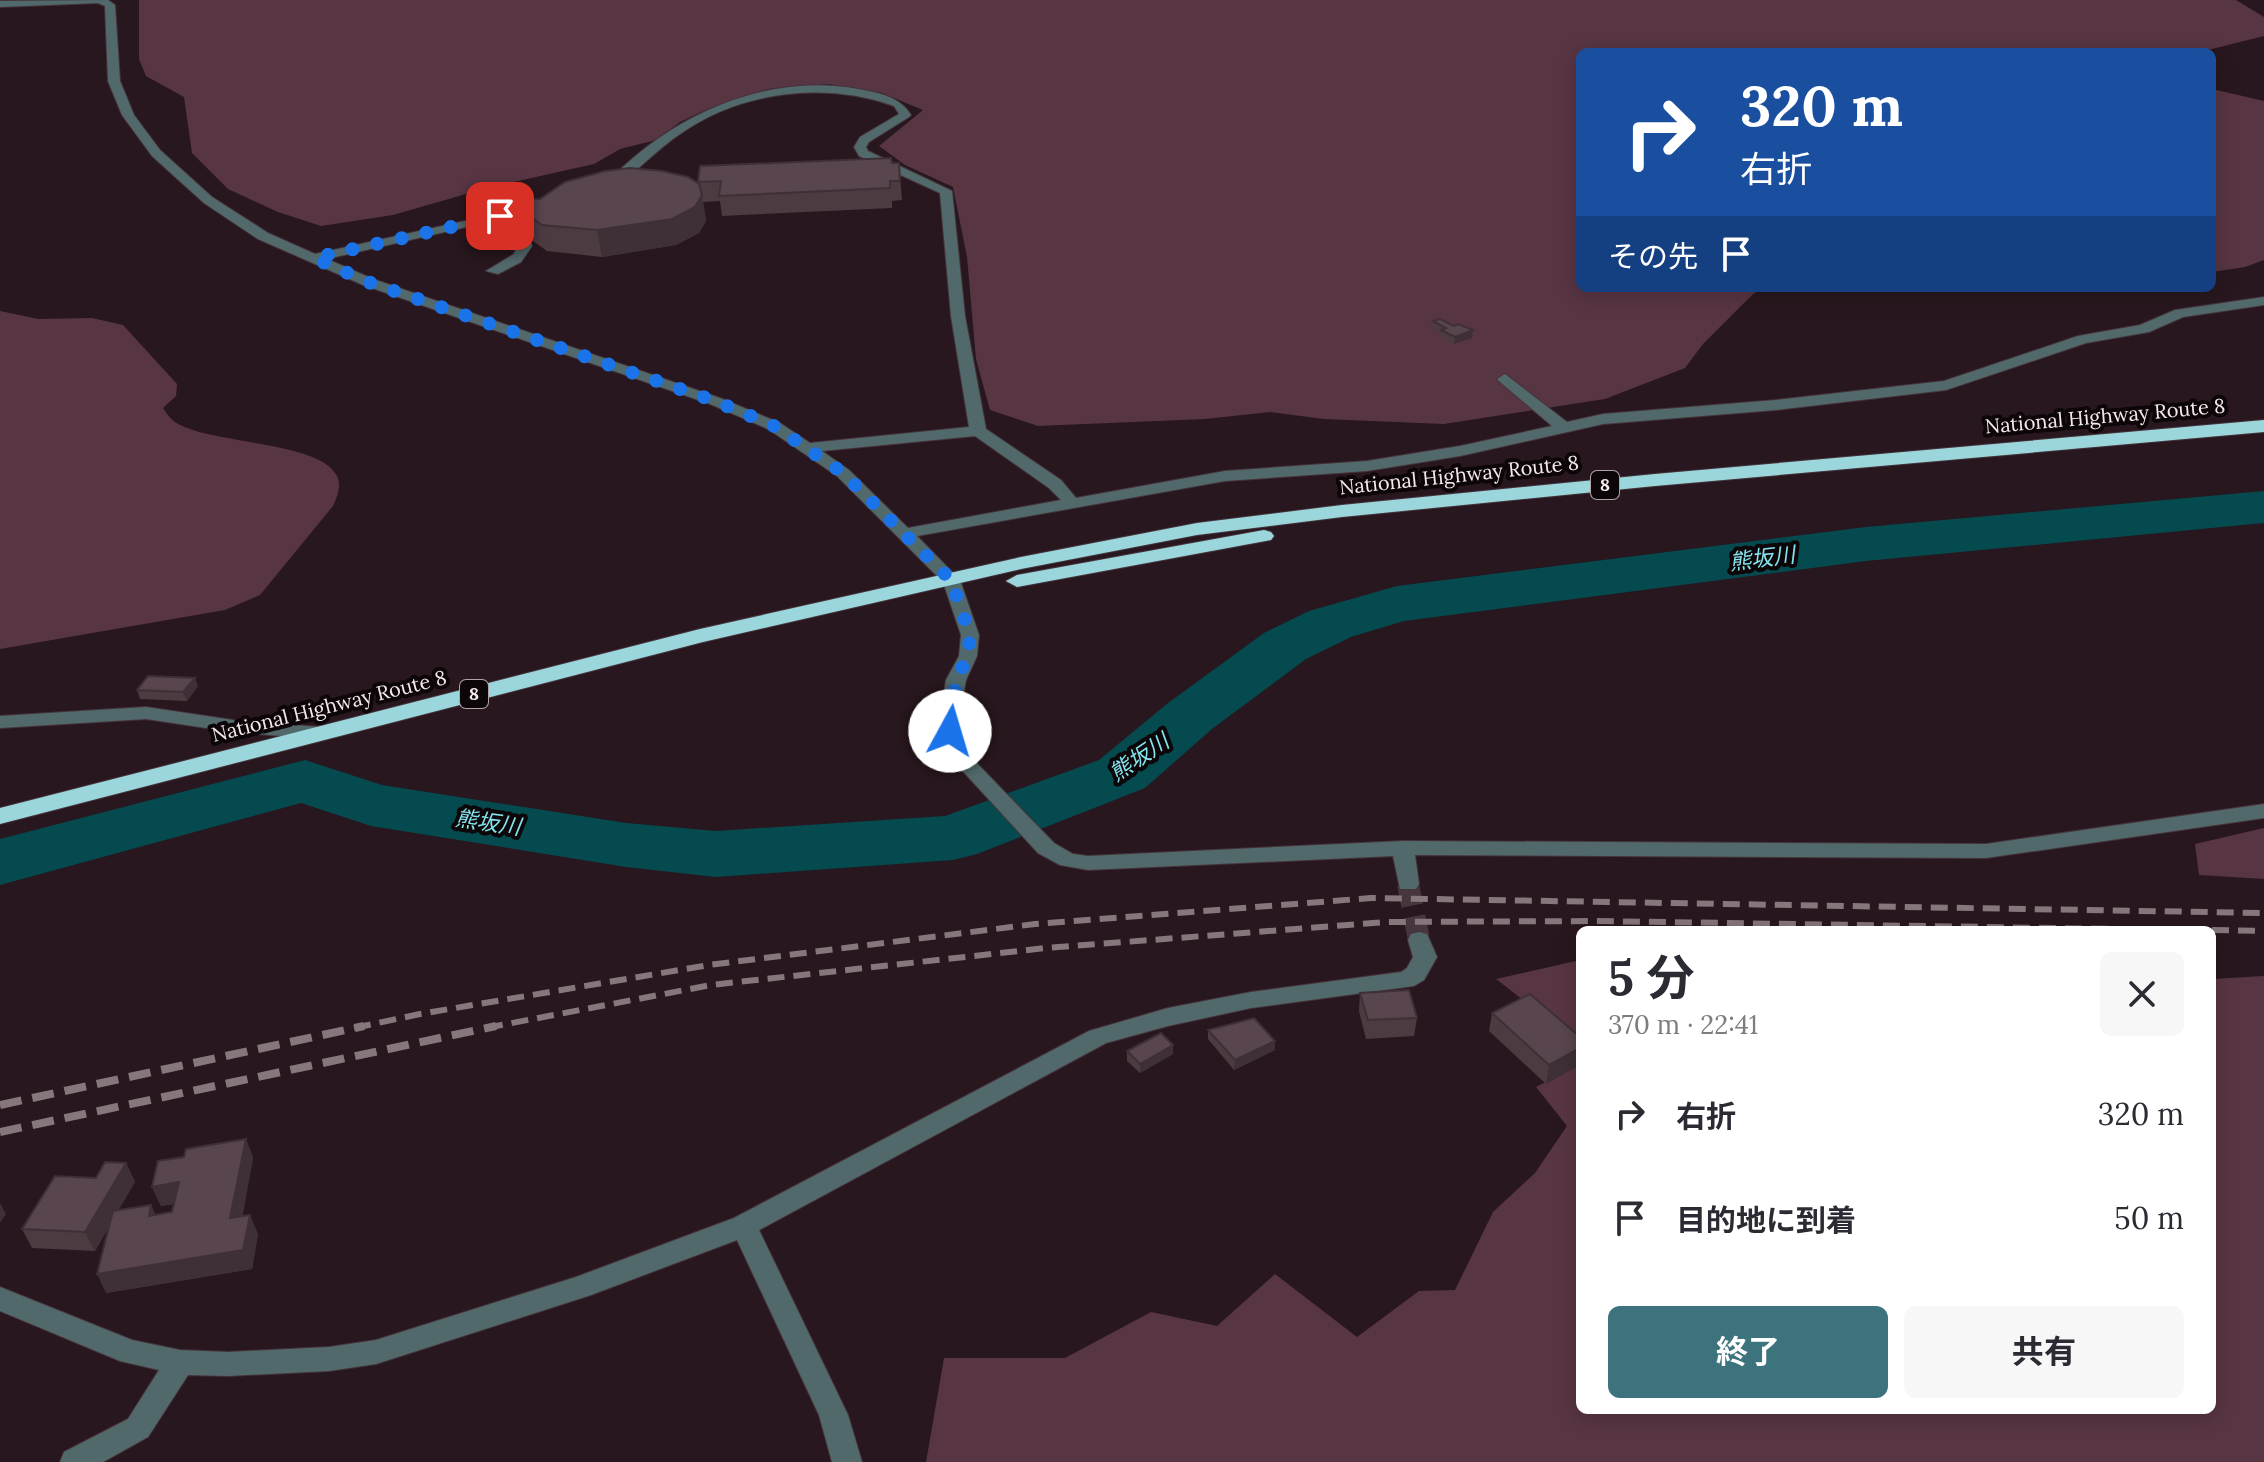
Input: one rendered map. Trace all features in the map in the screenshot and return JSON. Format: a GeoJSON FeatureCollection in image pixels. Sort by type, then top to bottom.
{"type":"FeatureCollection","features":[{"type":"Feature","properties":{"kind":"highway","name":"National Highway Route 8"},"geometry":{"type":"LineString","coordinates":[[0,816],[700,636],[1197,529],[1342,511],[2264,426]]}},
{"type":"Feature","properties":{"kind":"highway","name":"National Highway Route 8"},"geometry":{"type":"LineString","coordinates":[[951,580],[1017,581],[1176,551],[1387,517],[1708,485],[2264,440]]}},
{"type":"Feature","properties":{"kind":"street"},"geometry":{"type":"LineString","coordinates":[[0,4],[100,0],[110,5],[114,81],[128,115],[156,153],[218,207],[263,236],[368,282],[715,401],[774,426],[843,473],[951,580],[970,635],[968,656],[956,680],[951,708],[950,731],[958,755],[1046,848],[1068,860],[1088,863],[1403,848],[1986,851],[2264,811]]}},
{"type":"Feature","properties":{"kind":"street"},"geometry":{"type":"LineString","coordinates":[[602,189],[688,123],[779,91],[832,88],[898,104],[905,115],[864,140],[860,147],[863,153],[946,191],[958,316],[978,431]]}},
{"type":"Feature","properties":{"kind":"street"},"geometry":{"type":"LineString","coordinates":[[314,258],[570,199]]}},
{"type":"Feature","properties":{"kind":"street"},"geometry":{"type":"LineString","coordinates":[[481,220],[514,225],[523,235],[525,245],[520,257],[493,271]]}},
{"type":"Feature","properties":{"kind":"street"},"geometry":{"type":"LineString","coordinates":[[902,534],[1225,476],[1367,466],[1460,451],[1603,419],[1776,405],[1946,385],[2083,339],[2144,329],[2180,313],[2264,301]]}},
{"type":"Feature","properties":{"kind":"street"},"geometry":{"type":"LineString","coordinates":[[1505,379],[1562,426]]}},
{"type":"Feature","properties":{"kind":"street"},"geometry":{"type":"LineString","coordinates":[[807,448],[978,431],[1055,484],[1073,504]]}},
{"type":"Feature","properties":{"kind":"street"},"geometry":{"type":"LineString","coordinates":[[0,722],[146,713],[233,726],[320,733]]}},
{"type":"Feature","properties":{"kind":"street"},"geometry":{"type":"LineString","coordinates":[[1403,848],[1408,884]]}},
{"type":"Feature","properties":{"kind":"street"},"geometry":{"type":"LineString","coordinates":[[0,1299],[130,1352],[180,1362],[228,1364],[329,1359],[376,1352],[581,1287],[743,1226],[1098,1037],[1168,1017],[1251,1000],[1406,980],[1416,974],[1425,957],[1419,940]]}},
{"type":"Feature","properties":{"kind":"street"},"geometry":{"type":"LineString","coordinates":[[743,1226],[767,1267],[816,1377],[845,1444],[847,1462]]}},
{"type":"Feature","properties":{"kind":"street"},"geometry":{"type":"LineString","coordinates":[[75,1462],[138,1428],[180,1362]]}},
{"type":"Feature","properties":{"kind":"shaded area"},"geometry":{"type":"Polygon","coordinates":[[[139,0],[2236,0],[2264,17],[2264,36],[2216,48],[1576,48],[1576,292],[1757,292],[1703,344],[1685,368],[1605,399],[1444,424],[1324,419],[1270,412],[1205,419],[1038,426],[990,410],[976,359],[967,257],[953,187],[905,165],[879,146],[923,110],[882,93],[828,84],[768,89],[706,110],[680,122],[656,140],[620,149],[594,164],[487,188],[393,215],[321,226],[278,212],[228,189],[192,153],[184,97],[146,76],[139,59],[139,0]]]}},
{"type":"Feature","properties":{"kind":"shaded area"},"geometry":{"type":"Polygon","coordinates":[[[2216,90],[2264,101],[2264,260],[2245,267],[2216,271],[2216,90]]]}},
{"type":"Feature","properties":{"kind":"shaded area"},"geometry":{"type":"Polygon","coordinates":[[[0,311],[38,319],[92,318],[123,325],[177,384],[176,396],[163,408],[173,421],[213,435],[287,449],[326,464],[337,476],[339,484],[333,506],[260,595],[225,610],[0,649],[0,311]]]}},
{"type":"Feature","properties":{"kind":"shaded area"},"geometry":{"type":"Polygon","coordinates":[[[2264,828],[2264,879],[2199,875],[2195,844],[2264,828]]]}},
{"type":"Feature","properties":{"kind":"shaded area"},"geometry":{"type":"Polygon","coordinates":[[[1576,961],[1576,1041],[1496,979],[1576,961]]]}},
{"type":"Feature","properties":{"kind":"shaded area"},"geometry":{"type":"Polygon","coordinates":[[[2264,976],[2264,1462],[926,1462],[944,1358],[1065,1358],[1151,1312],[1217,1326],[1275,1274],[1357,1337],[1419,1291],[1455,1290],[1493,1212],[1535,1173],[1567,1126],[1536,1087],[1576,1067],[1576,1414],[2216,1414],[2216,979],[2264,976]]]}},
{"type":"Feature","properties":{"kind":"building"},"geometry":{"type":"Polygon","coordinates":[[[891,158],[892,163],[899,163],[900,181],[890,181],[890,188],[719,196],[721,181],[698,182],[700,166],[891,158]]]}},
{"type":"Feature","properties":{"kind":"building"},"geometry":{"type":"Polygon","coordinates":[[[630,168],[688,177],[699,184],[702,195],[695,207],[672,219],[597,230],[542,225],[528,215],[527,200],[540,199],[565,182],[630,168]]]}},
{"type":"Feature","properties":{"kind":"building"},"geometry":{"type":"Polygon","coordinates":[[[1440,319],[1473,330],[1455,337],[1441,330],[1446,328],[1433,321],[1440,319]]]}},
{"type":"Feature","properties":{"kind":"building"},"geometry":{"type":"Polygon","coordinates":[[[148,676],[195,678],[183,692],[137,690],[148,676]]]}},
{"type":"Feature","properties":{"kind":"building"},"geometry":{"type":"Polygon","coordinates":[[[1409,990],[1417,1018],[1368,1020],[1360,993],[1409,990]]]}},
{"type":"Feature","properties":{"kind":"building"},"geometry":{"type":"Polygon","coordinates":[[[1530,994],[1576,1034],[1576,1050],[1549,1065],[1492,1013],[1530,994]]]}},
{"type":"Feature","properties":{"kind":"building"},"geometry":{"type":"Polygon","coordinates":[[[1254,1018],[1275,1041],[1235,1060],[1208,1030],[1254,1018]]]}},
{"type":"Feature","properties":{"kind":"building"},"geometry":{"type":"Polygon","coordinates":[[[1161,1033],[1173,1045],[1140,1064],[1127,1051],[1161,1033]]]}},
{"type":"Feature","properties":{"kind":"building"},"geometry":{"type":"Polygon","coordinates":[[[246,1139],[230,1218],[250,1215],[243,1250],[97,1274],[113,1211],[151,1205],[149,1216],[172,1212],[179,1182],[152,1187],[158,1161],[184,1157],[186,1149],[246,1139]]]}},
{"type":"Feature","properties":{"kind":"building"},"geometry":{"type":"Polygon","coordinates":[[[105,1162],[126,1163],[85,1232],[22,1229],[55,1176],[96,1178],[105,1162]]]}},
{"type":"Feature","properties":{"kind":"waterway","name":"熊坂川"},"geometry":{"type":"LineString","coordinates":[[0,862],[305,781],[371,805],[626,845],[716,854],[953,838],[1122,774],[1190,716],[1285,646],[1330,624],[1397,604],[1866,544],[2264,507]]}},
{"type":"Feature","properties":{"kind":"tunnel"},"geometry":{"type":"LineString","coordinates":[[1408,884],[1419,940]]}},
{"type":"Feature","properties":{"kind":"railway"},"geometry":{"type":"LineString","coordinates":[[354,1028],[709,965],[1035,924],[1371,898],[2264,913]]}},
{"type":"Feature","properties":{"kind":"railway"},"geometry":{"type":"LineString","coordinates":[[492,1027],[711,985],[1046,948],[1387,922],[1598,921],[1923,926]]}},
{"type":"Feature","properties":{"kind":"railway"},"geometry":{"type":"LineString","coordinates":[[2216,930],[2264,931]]}},
{"type":"Feature","properties":{"kind":"railway"},"geometry":{"type":"LineString","coordinates":[[0,1105],[364,1026]]}},
{"type":"Feature","properties":{"kind":"railway"},"geometry":{"type":"LineString","coordinates":[[492,1027],[496,1026]]}},
{"type":"Feature","properties":{"kind":"railway"},"geometry":{"type":"LineString","coordinates":[[0,1132],[492,1027]]}},
{"type":"Feature","properties":{"kind":"railway"},"geometry":{"type":"LineString","coordinates":[[486,1028],[492,1027]]}},
{"type":"Feature","properties":{"kind":"route"},"geometry":{"type":"LineString","coordinates":[[500,216],[314,258],[368,282],[715,401],[774,426],[843,473],[951,580],[970,635],[968,656],[956,680],[950,731]]}}]}
